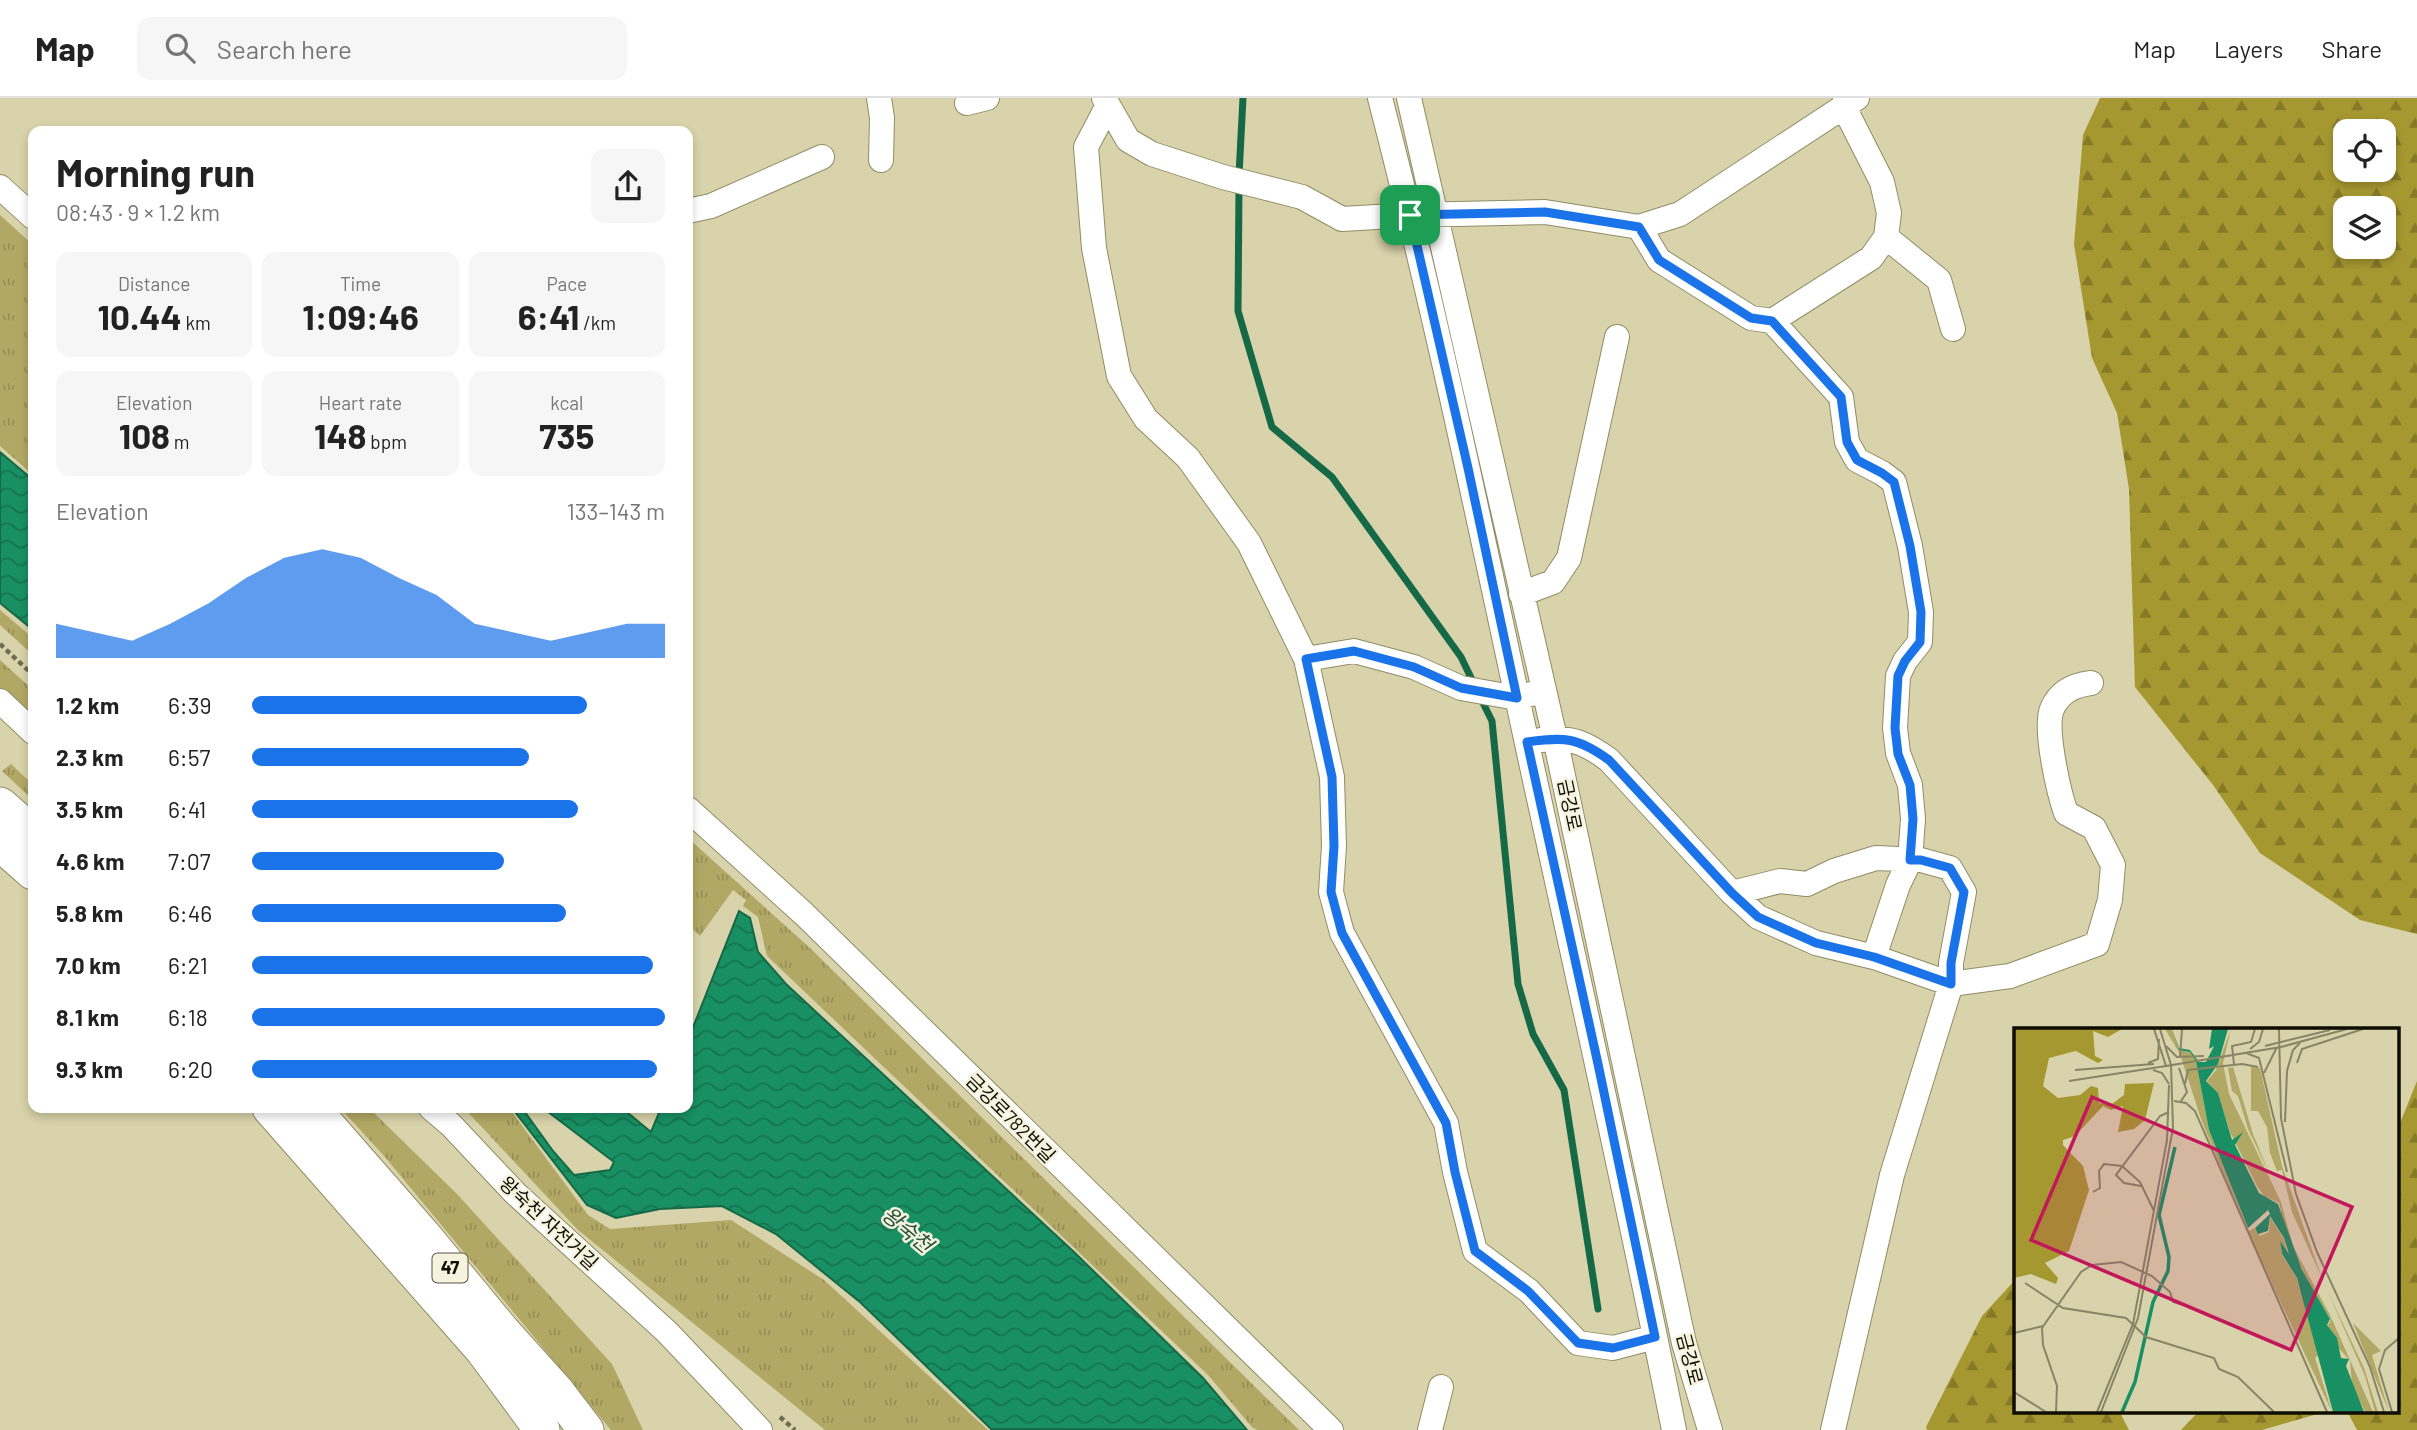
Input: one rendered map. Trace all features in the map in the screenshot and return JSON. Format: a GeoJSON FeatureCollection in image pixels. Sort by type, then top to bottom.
{"type":"FeatureCollection","features":[{"type":"Feature","properties":{"kind":"highway"},"geometry":{"type":"LineString","coordinates":[[0,805],[28,830]]}},
{"type":"Feature","properties":{"kind":"highway"},"geometry":{"type":"LineString","coordinates":[[0,843],[28,868]]}},
{"type":"Feature","properties":{"kind":"highway","name":"47"},"geometry":{"type":"LineString","coordinates":[[274,1113],[483,1350],[542,1430]]}},
{"type":"Feature","properties":{"kind":"highway","name":"47"},"geometry":{"type":"LineString","coordinates":[[316,1113],[423,1235],[586,1430]]}},
{"type":"Feature","properties":{"kind":"street"},"geometry":{"type":"LineString","coordinates":[[879,98],[882,118],[881,160]]}},
{"type":"Feature","properties":{"kind":"street","name":"금강로"},"geometry":{"type":"LineString","coordinates":[[1380,98],[1410,215],[1468,468],[1506,695],[1527,742],[1598,1064],[1674,1430]]}},
{"type":"Feature","properties":{"kind":"street","name":"금강로"},"geometry":{"type":"LineString","coordinates":[[1409,98],[1555,738],[1684,1343],[1710,1430]]}},
{"type":"Feature","properties":{"kind":"street"},"geometry":{"type":"LineString","coordinates":[[1106,101],[1128,140],[1152,153],[1223,177],[1302,197],[1342,219],[1545,212],[1639,227],[1680,214],[1848,101],[1882,182],[1889,213],[1886,237],[1871,258],[1772,321]]}},
{"type":"Feature","properties":{"kind":"street"},"geometry":{"type":"LineString","coordinates":[[1106,101],[1086,147],[1094,248],[1119,376],[1146,419],[1188,458],[1249,543],[1306,659],[1332,777],[1334,846],[1331,892],[1342,933],[1446,1123],[1475,1251],[1528,1291],[1578,1343],[1613,1348],[1655,1337]]}},
{"type":"Feature","properties":{"kind":"street"},"geometry":{"type":"LineString","coordinates":[[693,210],[711,206],[822,157]]}},
{"type":"Feature","properties":{"kind":"street"},"geometry":{"type":"LineString","coordinates":[[0,187],[28,212]]}},
{"type":"Feature","properties":{"kind":"street"},"geometry":{"type":"LineString","coordinates":[[1639,227],[1659,260],[1751,318],[1772,321],[1841,397],[1847,442],[1857,460],[1894,482],[1910,546],[1921,612],[1920,642],[1905,661],[1898,676],[1895,728],[1898,754],[1910,785],[1913,819],[1910,860],[1898,885],[1874,957]]}},
{"type":"Feature","properties":{"kind":"street"},"geometry":{"type":"LineString","coordinates":[[1886,237],[1939,280],[1954,329]]}},
{"type":"Feature","properties":{"kind":"street"},"geometry":{"type":"LineString","coordinates":[[1521,594],[1553,582],[1569,558],[1617,337]]}},
{"type":"Feature","properties":{"kind":"street"},"geometry":{"type":"LineString","coordinates":[[1306,659],[1354,651],[1414,667],[1461,688],[1506,695],[1544,691]]}},
{"type":"Feature","properties":{"kind":"street"},"geometry":{"type":"LineString","coordinates":[[1527,742],[1555,738],[1587,744],[1609,760],[1732,893],[1758,917],[1816,943],[1874,957],[1951,984],[2010,976],[2097,944],[2110,900],[2113,864],[2094,828],[2066,813],[2059,791],[2050,734],[2050,712],[2059,698],[2076,685],[2091,683]]}},
{"type":"Feature","properties":{"kind":"street"},"geometry":{"type":"LineString","coordinates":[[0,701],[28,727]]}},
{"type":"Feature","properties":{"kind":"street","name":"금강로782번길"},"geometry":{"type":"LineString","coordinates":[[693,814],[804,914],[1331,1430]]}},
{"type":"Feature","properties":{"kind":"street"},"geometry":{"type":"LineString","coordinates":[[1732,893],[1780,881],[1807,884],[1834,871],[1876,858],[1921,860],[1950,868],[1964,892],[1951,963],[1951,984],[1892,1175],[1833,1430]]}},
{"type":"Feature","properties":{"kind":"street","name":"왕숙천 자전거길"},"geometry":{"type":"LineString","coordinates":[[438,1113],[515,1193],[650,1316],[760,1430]]}},
{"type":"Feature","properties":{"kind":"street"},"geometry":{"type":"LineString","coordinates":[[1430,1430],[1441,1387]]}},
{"type":"Feature","properties":{"kind":"path"},"geometry":{"type":"LineString","coordinates":[[0,644],[28,670]]}},
{"type":"Feature","properties":{"kind":"green space"},"geometry":{"type":"Polygon","coordinates":[[[2100,98],[2417,98],[2417,934],[2360,920],[2260,853],[2213,785],[2135,687],[2129,489],[2117,413],[2092,358],[2074,244],[2083,135],[2100,98]]]}},
{"type":"Feature","properties":{"kind":"green space"},"geometry":{"type":"Polygon","coordinates":[[[0,215],[28,240],[28,471],[0,446],[0,215]]]}},
{"type":"Feature","properties":{"kind":"green space"},"geometry":{"type":"Polygon","coordinates":[[[0,610],[28,634],[28,650],[0,625],[0,610]]]}},
{"type":"Feature","properties":{"kind":"green space"},"geometry":{"type":"Polygon","coordinates":[[[0,660],[28,685],[28,718],[0,692],[0,660]]]}},
{"type":"Feature","properties":{"kind":"green space"},"geometry":{"type":"Polygon","coordinates":[[[11,764],[28,780],[28,795],[2,771],[11,764]]]}},
{"type":"Feature","properties":{"kind":"green space"},"geometry":{"type":"Polygon","coordinates":[[[693,843],[810,948],[1299,1430],[1257,1430],[1252,1427],[1208,1375],[767,956],[758,917],[743,906],[746,900],[733,890],[700,936],[693,930],[693,843]]]}},
{"type":"Feature","properties":{"kind":"green space"},"geometry":{"type":"Polygon","coordinates":[[[2417,1081],[2417,1430],[2357,1430],[2348,1412],[2400,1412],[2400,1123],[2417,1081]]]}},
{"type":"Feature","properties":{"kind":"green space"},"geometry":{"type":"Polygon","coordinates":[[[345,1113],[374,1113],[457,1194],[612,1364],[643,1430],[611,1430],[385,1157],[345,1113]]]}},
{"type":"Feature","properties":{"kind":"green space"},"geometry":{"type":"Polygon","coordinates":[[[469,1113],[513,1113],[588,1215],[610,1229],[731,1220],[824,1280],[988,1430],[825,1430],[578,1230],[469,1113]]]}},
{"type":"Feature","properties":{"kind":"green space"},"geometry":{"type":"Polygon","coordinates":[[[2014,1281],[2014,1412],[2120,1412],[2129,1430],[1927,1430],[1926,1427],[1982,1316],[2014,1281]]]}},
{"type":"Feature","properties":{"kind":"green space"},"geometry":{"type":"Polygon","coordinates":[[[2198,1412],[2325,1412],[2262,1430],[2181,1430],[2198,1412]]]}},
{"type":"Feature","properties":{"kind":"water"},"geometry":{"type":"Polygon","coordinates":[[[0,452],[28,476],[28,626],[0,603],[0,452]]]}},
{"type":"Feature","properties":{"kind":"water","name":"왕숙천"},"geometry":{"type":"Polygon","coordinates":[[[739,911],[750,918],[758,952],[786,984],[1074,1252],[1203,1378],[1247,1430],[991,1429],[861,1303],[776,1234],[722,1206],[660,1209],[616,1218],[587,1205],[516,1113],[526,1113],[574,1175],[610,1170],[614,1162],[550,1113],[628,1113],[651,1132],[659,1113],[693,1113],[693,1027],[739,911]]]}},
{"type":"Feature","properties":{"kind":"waterway"},"geometry":{"type":"LineString","coordinates":[[1239,175],[1243,98]]}},
{"type":"Feature","properties":{"kind":"waterway"},"geometry":{"type":"LineString","coordinates":[[1239,187],[1238,311],[1272,427],[1332,477],[1461,657],[1475,686]]}},
{"type":"Feature","properties":{"kind":"waterway"},"geometry":{"type":"LineString","coordinates":[[1480,697],[1492,721],[1518,984],[1533,1034],[1564,1090],[1598,1309]]}},
{"type":"Feature","properties":{"kind":"route"},"geometry":{"type":"LineString","coordinates":[[1545,212],[1639,227],[1659,260],[1751,318],[1772,321],[1841,397],[1847,442],[1857,460],[1894,482],[1910,546],[1921,612],[1920,642],[1905,661],[1898,676],[1895,728],[1898,754],[1910,785],[1913,819],[1910,860],[1921,860],[1950,868],[1964,892],[1951,963],[1951,984],[1874,957],[1816,943],[1758,917],[1732,893],[1609,760],[1587,744],[1555,738],[1527,742],[1655,1337],[1613,1348],[1578,1343],[1528,1291],[1475,1251],[1446,1123],[1342,933],[1331,892],[1334,846],[1332,777],[1306,659],[1354,651],[1414,667],[1461,688],[1517,698],[1410,215],[1545,212]]}}]}
